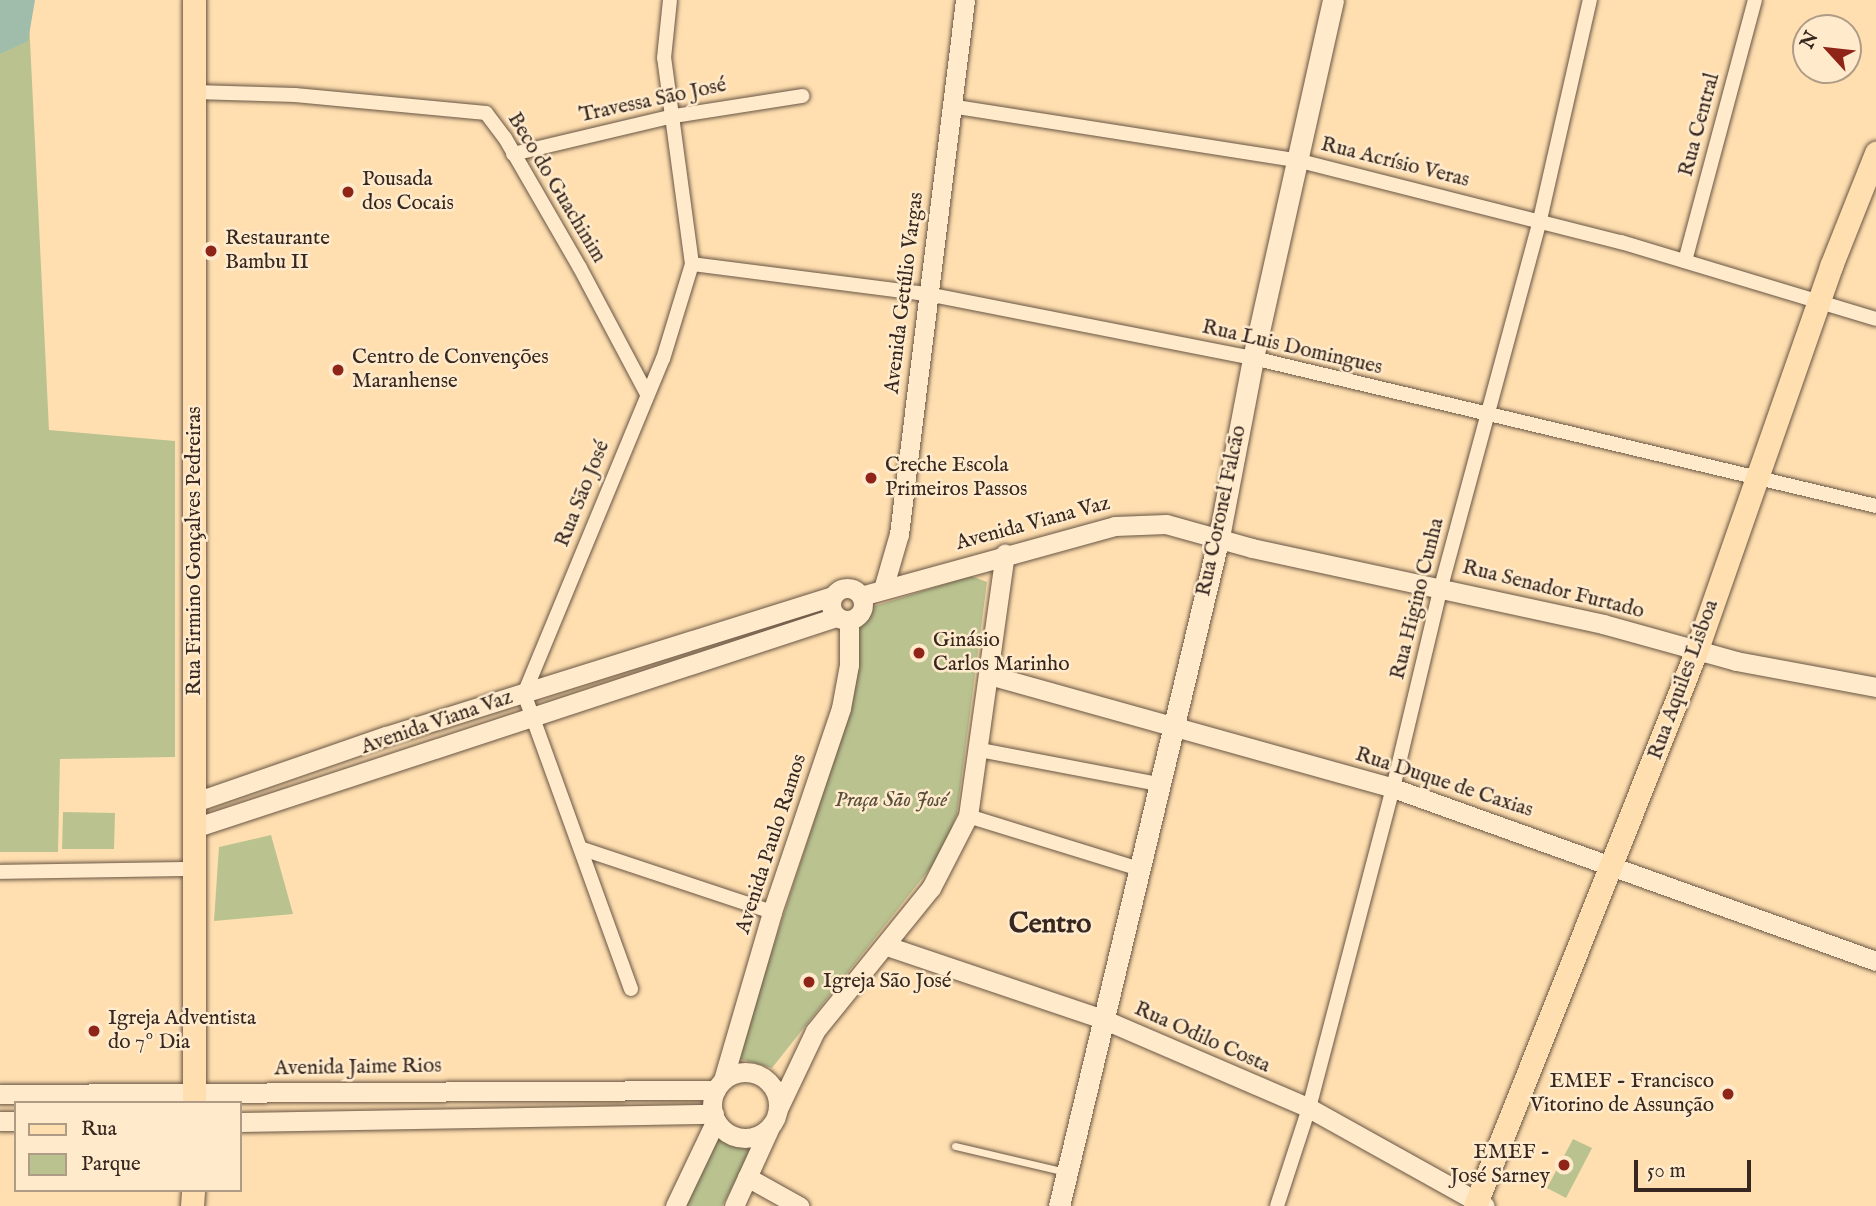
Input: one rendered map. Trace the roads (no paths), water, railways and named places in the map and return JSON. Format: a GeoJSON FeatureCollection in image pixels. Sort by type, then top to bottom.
{"type":"FeatureCollection","features":[{"type":"Feature","properties":{"kind":"main road","name":"Rua Firmino Gonçalves Pedreiras"},"geometry":{"type":"LineString","coordinates":[[194,0],[194,1097]]}},
{"type":"Feature","properties":{"kind":"main road","name":"Rua Coronel Falcão"},"geometry":{"type":"LineString","coordinates":[[1059,1206],[1219,537],[1253,358],[1300,161],[1333,0]]}},
{"type":"Feature","properties":{"kind":"main road","name":"Rua Aquiles Lisboa"},"geometry":{"type":"LineString","coordinates":[[1478,1204],[1697,649],[1820,299],[1876,153]]}},
{"type":"Feature","properties":{"kind":"street","name":"Rua São José"},"geometry":{"type":"LineString","coordinates":[[524,694],[681,309],[692,264],[664,58],[670,0]]}},
{"type":"Feature","properties":{"kind":"street","name":"Avenida Getúlio Vargas"},"geometry":{"type":"LineString","coordinates":[[883,589],[899,534],[965,0]]}},
{"type":"Feature","properties":{"kind":"street","name":"Rua Higino Cunha"},"geometry":{"type":"LineString","coordinates":[[1277,1206],[1309,1108],[1393,788],[1441,587],[1539,224],[1590,0]]}},
{"type":"Feature","properties":{"kind":"street","name":"Rua Central"},"geometry":{"type":"LineString","coordinates":[[1685,261],[1755,0]]}},
{"type":"Feature","properties":{"kind":"street","name":"Beco do Guachinim"},"geometry":{"type":"LineString","coordinates":[[195,92],[477,110],[490,117],[647,394]]}},
{"type":"Feature","properties":{"kind":"street","name":"Travessa São José"},"geometry":{"type":"LineString","coordinates":[[513,154],[674,116],[802,96]]}},
{"type":"Feature","properties":{"kind":"street","name":"Rua Acrísio Veras"},"geometry":{"type":"LineString","coordinates":[[950,106],[1300,161],[1685,261],[1820,299],[1876,319]]}},
{"type":"Feature","properties":{"kind":"street","name":"Rua Luis Domingues"},"geometry":{"type":"LineString","coordinates":[[692,264],[927,294],[1253,358],[1876,506]]}},
{"type":"Feature","properties":{"kind":"street","name":"Avenida Viana Vaz"},"geometry":{"type":"LineString","coordinates":[[861,596],[1004,554],[1131,523],[1166,524],[1219,537]]}},
{"type":"Feature","properties":{"kind":"street","name":"Rua Senador Furtado"},"geometry":{"type":"LineString","coordinates":[[1219,537],[1697,649],[1876,687]]}},
{"type":"Feature","properties":{"kind":"street"},"geometry":{"type":"LineString","coordinates":[[734,1206],[815,1031],[887,946],[931,888],[968,816],[980,750],[1004,554]]}},
{"type":"Feature","properties":{"kind":"street"},"geometry":{"type":"LineString","coordinates":[[844,587],[861,596],[861,611],[843,618],[831,607],[832,596],[844,587]]}},
{"type":"Feature","properties":{"kind":"street","name":"Avenida Viana Vaz"},"geometry":{"type":"LineString","coordinates":[[195,802],[386,736],[832,596]]}},
{"type":"Feature","properties":{"kind":"street","name":"Avenida Viana Vaz"},"geometry":{"type":"LineString","coordinates":[[194,828],[532,714],[843,618]]}},
{"type":"Feature","properties":{"kind":"street","name":"Avenida Paulo Ramos"},"geometry":{"type":"LineString","coordinates":[[719,1085],[772,912],[841,708],[849,664],[843,618]]}},
{"type":"Feature","properties":{"kind":"street"},"geometry":{"type":"LineString","coordinates":[[690,642],[696,663]]}},
{"type":"Feature","properties":{"kind":"street","name":"Rua Duque de Caxias"},"geometry":{"type":"LineString","coordinates":[[989,675],[1174,724],[1393,788],[1876,961]]}},
{"type":"Feature","properties":{"kind":"street"},"geometry":{"type":"LineString","coordinates":[[524,694],[583,849],[631,989]]}},
{"type":"Feature","properties":{"kind":"street"},"geometry":{"type":"LineString","coordinates":[[386,736],[395,761]]}},
{"type":"Feature","properties":{"kind":"street"},"geometry":{"type":"LineString","coordinates":[[980,750],[1158,784]]}},
{"type":"Feature","properties":{"kind":"street"},"geometry":{"type":"LineString","coordinates":[[968,816],[1139,869]]}},
{"type":"Feature","properties":{"kind":"street"},"geometry":{"type":"LineString","coordinates":[[583,849],[772,912]]}},
{"type":"Feature","properties":{"kind":"street"},"geometry":{"type":"LineString","coordinates":[[0,872],[194,869]]}},
{"type":"Feature","properties":{"kind":"street","name":"Rua Odilo Costa"},"geometry":{"type":"LineString","coordinates":[[887,946],[1105,1020],[1309,1108],[1478,1204]]}},
{"type":"Feature","properties":{"kind":"street"},"geometry":{"type":"LineString","coordinates":[[675,1206],[715,1117],[719,1085],[741,1072],[760,1075],[773,1087],[774,1118],[757,1136],[741,1138],[726,1132],[715,1117]]}},
{"type":"Feature","properties":{"kind":"street","name":"Avenida Jaime Rios"},"geometry":{"type":"LineString","coordinates":[[0,1094],[32,1098],[194,1097],[360,1091],[719,1085]]}},
{"type":"Feature","properties":{"kind":"street"},"geometry":{"type":"LineString","coordinates":[[531,1089],[532,1117]]}},
{"type":"Feature","properties":{"kind":"street"},"geometry":{"type":"LineString","coordinates":[[360,1091],[360,1119]]}},
{"type":"Feature","properties":{"kind":"street"},"geometry":{"type":"LineString","coordinates":[[242,1122],[715,1117]]}},
{"type":"Feature","properties":{"kind":"street"},"geometry":{"type":"LineString","coordinates":[[747,1177],[799,1206]]}},
{"type":"Feature","properties":{"kind":"lane"},"geometry":{"type":"LineString","coordinates":[[955,1146],[1067,1172]]}},
{"type":"Feature","properties":{"kind":"place","name":"Pousada dos Cocais"},"geometry":{"type":"Point","coordinates":[348,192]}},
{"type":"Feature","properties":{"kind":"place","name":"Restaurante Bambu II"},"geometry":{"type":"Point","coordinates":[211,251]}},
{"type":"Feature","properties":{"kind":"place","name":"Centro de Convenções Maranhense"},"geometry":{"type":"Point","coordinates":[338,370]}},
{"type":"Feature","properties":{"kind":"place","name":"Creche Escola Primeiros Passos"},"geometry":{"type":"Point","coordinates":[871,478]}},
{"type":"Feature","properties":{"kind":"place","name":"Ginásio Carlos Marinho"},"geometry":{"type":"Point","coordinates":[919,653]}},
{"type":"Feature","properties":{"kind":"place","name":"Igreja São José"},"geometry":{"type":"Point","coordinates":[809,982]}},
{"type":"Feature","properties":{"kind":"place","name":"Igreja Adventista do 7º Dia"},"geometry":{"type":"Point","coordinates":[94,1031]}},
{"type":"Feature","properties":{"kind":"place","name":"EMEF - Francisco Vitorino de Assunção"},"geometry":{"type":"Point","coordinates":[1728,1094]}},
{"type":"Feature","properties":{"kind":"place","name":"EMEF - José Sarney"},"geometry":{"type":"Point","coordinates":[1564,1165]}},
{"type":"Feature","properties":{"kind":"district","name":"Centro"},"geometry":{"type":"Point","coordinates":[1050,925]}},
{"type":"Feature","properties":{"kind":"park label","name":"Praça São José"},"geometry":{"type":"Point","coordinates":[891,801]}}]}
